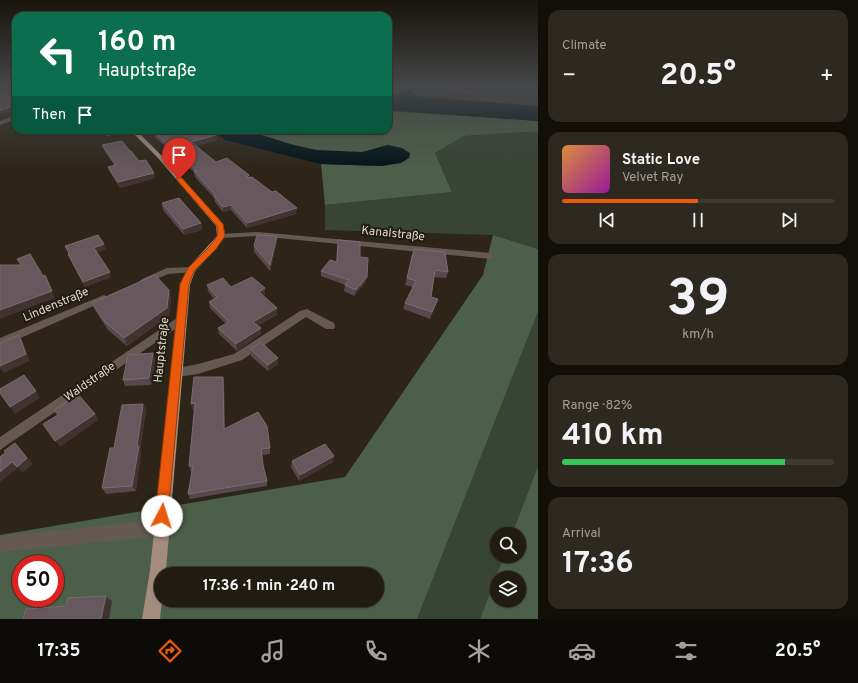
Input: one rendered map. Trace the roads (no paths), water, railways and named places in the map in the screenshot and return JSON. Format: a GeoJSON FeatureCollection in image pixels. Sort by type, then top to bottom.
{"type":"FeatureCollection","features":[{"type":"Feature","properties":{"kind":"main road"},"geometry":{"type":"LineString","coordinates":[[136,134],[156,152],[220,226],[222,236]]}},
{"type":"Feature","properties":{"kind":"main road","name":"Hauptstraße"},"geometry":{"type":"LineString","coordinates":[[151,619],[158,570],[180,320],[185,284],[191,270],[222,236]]}},
{"type":"Feature","properties":{"kind":"street"},"geometry":{"type":"LineString","coordinates":[[0,124],[12,119]]}},
{"type":"Feature","properties":{"kind":"street","name":"Kanalstraße"},"geometry":{"type":"LineString","coordinates":[[222,236],[258,234],[491,256]]}},
{"type":"Feature","properties":{"kind":"street"},"geometry":{"type":"LineString","coordinates":[[138,284],[167,271],[191,270]]}},
{"type":"Feature","properties":{"kind":"street","name":"Lindenstraße"},"geometry":{"type":"LineString","coordinates":[[0,343],[116,293]]}},
{"type":"Feature","properties":{"kind":"street"},"geometry":{"type":"LineString","coordinates":[[176,372],[198,369],[238,357],[304,314],[307,314],[330,326]]}},
{"type":"Feature","properties":{"kind":"street","name":"Waldstraße"},"geometry":{"type":"LineString","coordinates":[[0,444],[180,320]]}},
{"type":"Feature","properties":{"kind":"street"},"geometry":{"type":"LineString","coordinates":[[0,544],[161,528]]}}]}
